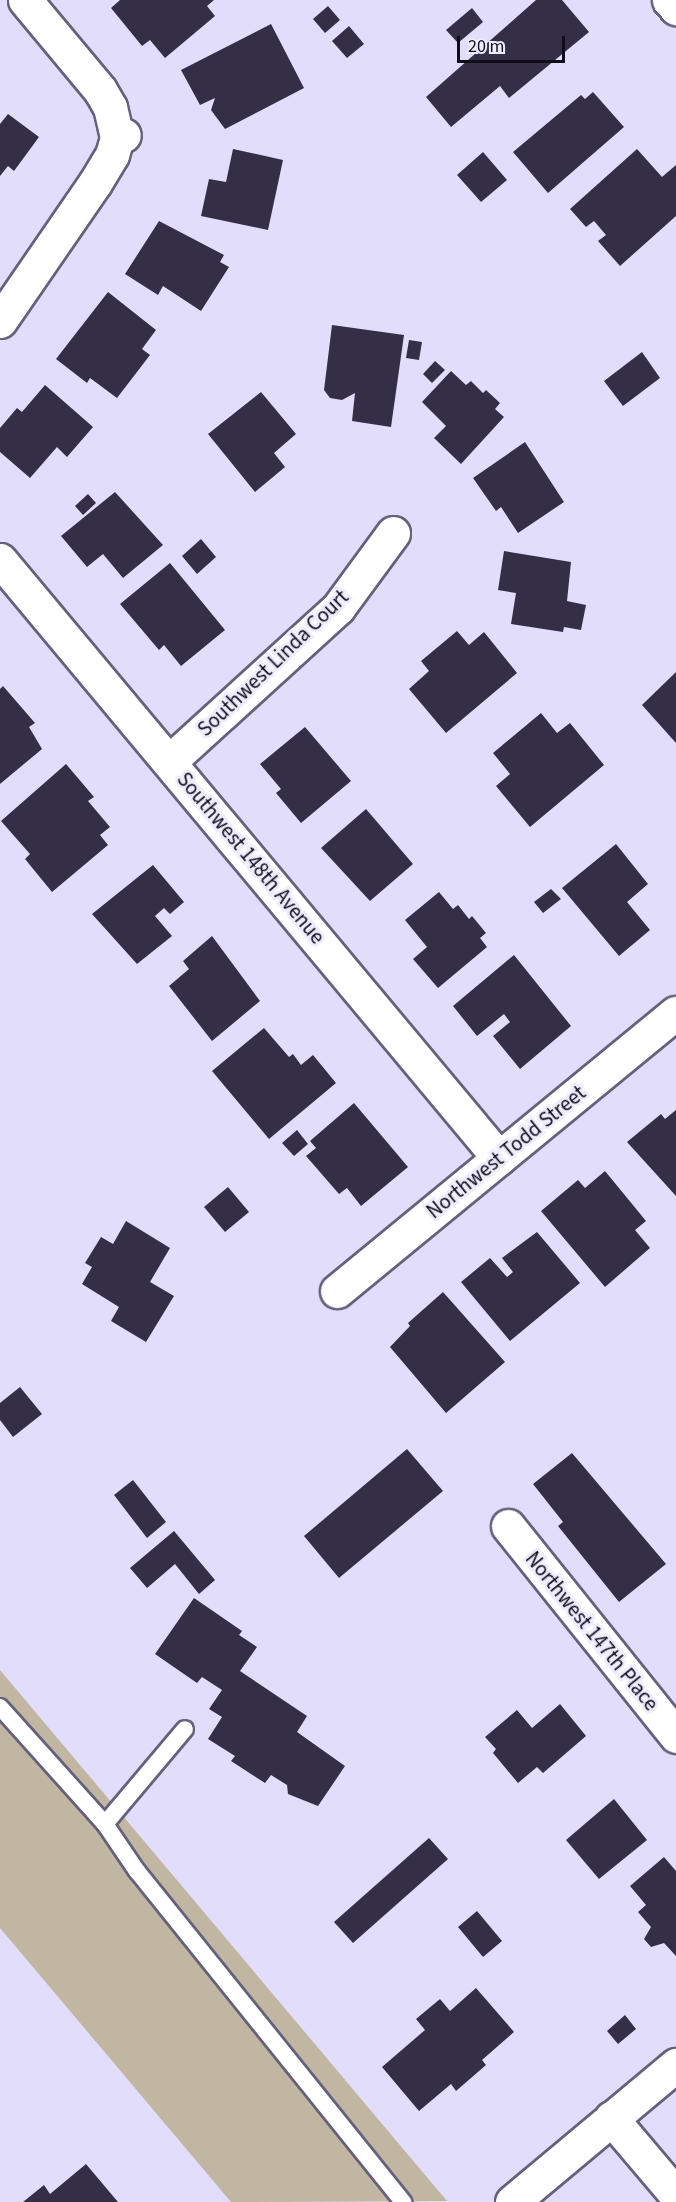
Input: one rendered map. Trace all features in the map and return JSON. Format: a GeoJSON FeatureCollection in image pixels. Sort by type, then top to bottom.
{"type":"FeatureCollection","features":[{"type":"Feature","properties":{"kind":"street"},"geometry":{"type":"LineString","coordinates":[[0,321],[95,183],[112,155],[120,136],[110,107],[100,90],[25,0]]}},
{"type":"Feature","properties":{"kind":"street"},"geometry":{"type":"LineString","coordinates":[[669,0],[676,8]]}},
{"type":"Feature","properties":{"kind":"street","name":"Southwest Linda Court"},"geometry":{"type":"LineString","coordinates":[[171,760],[338,608],[393,533]]}},
{"type":"Feature","properties":{"kind":"street","name":"Southwest 148th Avenue"},"geometry":{"type":"LineString","coordinates":[[0,560],[171,760],[499,1158]]}},
{"type":"Feature","properties":{"kind":"street","name":"Northwest Todd Street"},"geometry":{"type":"LineString","coordinates":[[337,1291],[676,1013]]}},
{"type":"Feature","properties":{"kind":"street","name":"Northwest 147th Place"},"geometry":{"type":"LineString","coordinates":[[508,1526],[676,1736]]}},
{"type":"Feature","properties":{"kind":"street"},"geometry":{"type":"LineString","coordinates":[[512,2202],[676,2065]]}},
{"type":"Feature","properties":{"kind":"street"},"geometry":{"type":"LineString","coordinates":[[611,2118],[676,2195]]}},
{"type":"Feature","properties":{"kind":"lane"},"geometry":{"type":"LineString","coordinates":[[0,1707],[105,1824],[137,1870],[403,2202]]}},
{"type":"Feature","properties":{"kind":"lane"},"geometry":{"type":"LineString","coordinates":[[105,1824],[185,1730]]}},
{"type":"Feature","properties":{"kind":"shaded area"},"geometry":{"type":"Polygon","coordinates":[[[0,1670],[447,2201],[231,2202],[0,1928],[0,1670]]]}},
{"type":"Feature","properties":{"kind":"building"},"geometry":{"type":"Polygon","coordinates":[[[120,0],[214,0],[207,6],[215,16],[165,58],[150,40],[142,46],[111,8],[120,0]]]}},
{"type":"Feature","properties":{"kind":"building"},"geometry":{"type":"Polygon","coordinates":[[[536,0],[562,0],[589,32],[509,98],[500,86],[451,127],[426,97],[536,0]]]}},
{"type":"Feature","properties":{"kind":"building"},"geometry":{"type":"Polygon","coordinates":[[[328,6],[340,20],[325,33],[313,19],[328,6]]]}},
{"type":"Feature","properties":{"kind":"building"},"geometry":{"type":"Polygon","coordinates":[[[472,8],[483,22],[458,43],[446,30],[472,8]]]}},
{"type":"Feature","properties":{"kind":"building"},"geometry":{"type":"Polygon","coordinates":[[[271,24],[304,88],[225,129],[211,110],[215,98],[200,105],[181,70],[271,24]]]}},
{"type":"Feature","properties":{"kind":"building"},"geometry":{"type":"Polygon","coordinates":[[[349,26],[364,44],[347,58],[332,41],[349,26]]]}},
{"type":"Feature","properties":{"kind":"building"},"geometry":{"type":"Polygon","coordinates":[[[593,92],[624,127],[548,193],[513,152],[581,95],[585,99],[593,92]]]}},
{"type":"Feature","properties":{"kind":"building"},"geometry":{"type":"Polygon","coordinates":[[[8,114],[39,137],[14,171],[8,166],[0,176],[0,124],[8,114]]]}},
{"type":"Feature","properties":{"kind":"building"},"geometry":{"type":"Polygon","coordinates":[[[233,149],[283,160],[268,230],[201,216],[209,179],[226,182],[233,149]]]}},
{"type":"Feature","properties":{"kind":"building"},"geometry":{"type":"Polygon","coordinates":[[[637,149],[662,177],[676,165],[676,216],[620,266],[598,241],[606,235],[594,221],[586,227],[570,209],[637,149]]]}},
{"type":"Feature","properties":{"kind":"building"},"geometry":{"type":"Polygon","coordinates":[[[483,152],[507,180],[481,202],[457,175],[483,152]]]}},
{"type":"Feature","properties":{"kind":"building"},"geometry":{"type":"Polygon","coordinates":[[[159,221],[224,255],[220,262],[229,267],[201,311],[163,286],[158,295],[125,274],[159,221]]]}},
{"type":"Feature","properties":{"kind":"building"},"geometry":{"type":"Polygon","coordinates":[[[108,292],[156,330],[142,349],[150,355],[117,398],[90,378],[87,383],[56,359],[108,292]]]}},
{"type":"Feature","properties":{"kind":"building"},"geometry":{"type":"Polygon","coordinates":[[[332,325],[404,335],[391,427],[352,421],[355,393],[342,400],[330,398],[324,390],[332,325]]]}},
{"type":"Feature","properties":{"kind":"building"},"geometry":{"type":"Polygon","coordinates":[[[409,340],[422,342],[419,360],[406,358],[409,340]]]}},
{"type":"Feature","properties":{"kind":"building"},"geometry":{"type":"Polygon","coordinates":[[[642,352],[660,378],[623,406],[604,381],[642,352]]]}},
{"type":"Feature","properties":{"kind":"building"},"geometry":{"type":"Polygon","coordinates":[[[435,361],[445,370],[432,383],[423,374],[435,361]]]}},
{"type":"Feature","properties":{"kind":"building"},"geometry":{"type":"Polygon","coordinates":[[[451,371],[466,385],[471,381],[483,393],[486,390],[500,403],[495,409],[504,417],[461,464],[434,438],[446,426],[422,402],[451,371]]]}},
{"type":"Feature","properties":{"kind":"building"},"geometry":{"type":"Polygon","coordinates":[[[45,385],[93,427],[67,457],[57,447],[30,478],[0,452],[0,428],[17,408],[22,412],[45,385]]]}},
{"type":"Feature","properties":{"kind":"building"},"geometry":{"type":"Polygon","coordinates":[[[261,392],[296,434],[274,453],[285,467],[255,492],[208,434],[261,392]]]}},
{"type":"Feature","properties":{"kind":"building"},"geometry":{"type":"Polygon","coordinates":[[[525,442],[564,502],[518,533],[501,507],[496,511],[473,478],[525,442]]]}},
{"type":"Feature","properties":{"kind":"building"},"geometry":{"type":"Polygon","coordinates":[[[115,492],[163,545],[123,578],[103,554],[87,567],[61,536],[115,492]]]}},
{"type":"Feature","properties":{"kind":"building"},"geometry":{"type":"Polygon","coordinates":[[[88,494],[96,503],[83,515],[75,506],[88,494]]]}},
{"type":"Feature","properties":{"kind":"building"},"geometry":{"type":"Polygon","coordinates":[[[201,539],[216,557],[197,574],[182,556],[201,539]]]}},
{"type":"Feature","properties":{"kind":"building"},"geometry":{"type":"Polygon","coordinates":[[[504,551],[571,562],[567,601],[586,605],[581,630],[564,627],[563,632],[511,624],[516,593],[498,590],[504,551]]]}},
{"type":"Feature","properties":{"kind":"building"},"geometry":{"type":"Polygon","coordinates":[[[170,563],[225,630],[181,666],[164,645],[159,650],[120,604],[170,563]]]}},
{"type":"Feature","properties":{"kind":"building"},"geometry":{"type":"Polygon","coordinates":[[[457,631],[469,645],[484,632],[517,673],[446,733],[409,689],[429,671],[421,661],[457,631]]]}},
{"type":"Feature","properties":{"kind":"building"},"geometry":{"type":"Polygon","coordinates":[[[676,672],[676,743],[642,705],[676,672]]]}},
{"type":"Feature","properties":{"kind":"building"},"geometry":{"type":"Polygon","coordinates":[[[3,686],[35,723],[29,727],[42,749],[0,784],[0,689],[3,686]]]}},
{"type":"Feature","properties":{"kind":"building"},"geometry":{"type":"Polygon","coordinates":[[[541,713],[557,733],[570,723],[604,765],[530,827],[496,786],[510,774],[493,753],[541,713]]]}},
{"type":"Feature","properties":{"kind":"building"},"geometry":{"type":"Polygon","coordinates":[[[305,727],[351,781],[301,823],[276,793],[281,789],[260,764],[305,727]]]}},
{"type":"Feature","properties":{"kind":"building"},"geometry":{"type":"Polygon","coordinates":[[[66,764],[94,797],[88,801],[110,827],[100,835],[108,845],[52,892],[25,859],[30,854],[1,821],[66,764]]]}},
{"type":"Feature","properties":{"kind":"building"},"geometry":{"type":"Polygon","coordinates":[[[366,809],[413,864],[370,901],[321,848],[366,809]]]}},
{"type":"Feature","properties":{"kind":"building"},"geometry":{"type":"Polygon","coordinates":[[[616,844],[648,884],[627,902],[650,930],[619,956],[562,888],[616,844]]]}},
{"type":"Feature","properties":{"kind":"building"},"geometry":{"type":"Polygon","coordinates":[[[153,865],[184,902],[170,914],[164,908],[155,916],[172,936],[137,964],[92,914],[153,865]]]}},
{"type":"Feature","properties":{"kind":"building"},"geometry":{"type":"Polygon","coordinates":[[[551,889],[561,899],[543,913],[534,902],[551,889]]]}},
{"type":"Feature","properties":{"kind":"building"},"geometry":{"type":"Polygon","coordinates":[[[439,892],[453,909],[458,905],[469,919],[472,916],[486,933],[480,938],[487,947],[438,988],[413,959],[427,947],[405,920],[439,892]]]}},
{"type":"Feature","properties":{"kind":"building"},"geometry":{"type":"Polygon","coordinates":[[[212,936],[260,1001],[212,1041],[169,986],[189,969],[183,961],[212,936]]]}},
{"type":"Feature","properties":{"kind":"building"},"geometry":{"type":"Polygon","coordinates":[[[514,955],[571,1026],[520,1069],[493,1036],[510,1022],[504,1014],[477,1036],[453,1006],[514,955]]]}},
{"type":"Feature","properties":{"kind":"building"},"geometry":{"type":"Polygon","coordinates":[[[264,1028],[289,1057],[293,1054],[301,1065],[313,1055],[336,1083],[269,1139],[212,1071],[264,1028]]]}},
{"type":"Feature","properties":{"kind":"building"},"geometry":{"type":"Polygon","coordinates":[[[354,1103],[408,1167],[361,1206],[347,1188],[339,1194],[306,1156],[316,1148],[310,1141],[354,1103]]]}},
{"type":"Feature","properties":{"kind":"building"},"geometry":{"type":"Polygon","coordinates":[[[676,1110],[676,1196],[627,1142],[661,1114],[665,1119],[676,1110]]]}},
{"type":"Feature","properties":{"kind":"building"},"geometry":{"type":"Polygon","coordinates":[[[297,1130],[308,1144],[294,1156],[282,1143],[297,1130]]]}},
{"type":"Feature","properties":{"kind":"building"},"geometry":{"type":"Polygon","coordinates":[[[605,1171],[646,1221],[635,1230],[650,1248],[605,1287],[541,1211],[578,1180],[585,1188],[605,1171]]]}},
{"type":"Feature","properties":{"kind":"building"},"geometry":{"type":"Polygon","coordinates":[[[228,1187],[249,1212],[225,1232],[204,1207],[228,1187]]]}},
{"type":"Feature","properties":{"kind":"building"},"geometry":{"type":"Polygon","coordinates":[[[126,1221],[170,1248],[150,1282],[174,1296],[146,1342],[111,1321],[119,1307],[82,1284],[92,1267],[85,1263],[101,1237],[113,1244],[126,1221]]]}},
{"type":"Feature","properties":{"kind":"building"},"geometry":{"type":"Polygon","coordinates":[[[537,1232],[580,1283],[510,1341],[461,1282],[490,1258],[507,1277],[513,1272],[502,1258],[537,1232]]]}},
{"type":"Feature","properties":{"kind":"building"},"geometry":{"type":"Polygon","coordinates":[[[443,1292],[505,1362],[446,1413],[390,1347],[410,1326],[408,1323],[443,1292]]]}},
{"type":"Feature","properties":{"kind":"building"},"geometry":{"type":"Polygon","coordinates":[[[20,1387],[42,1414],[13,1437],[0,1420],[0,1403],[20,1387]]]}},
{"type":"Feature","properties":{"kind":"building"},"geometry":{"type":"Polygon","coordinates":[[[407,1449],[443,1491],[339,1578],[304,1536],[407,1449]]]}},
{"type":"Feature","properties":{"kind":"building"},"geometry":{"type":"Polygon","coordinates":[[[572,1453],[666,1564],[619,1602],[558,1526],[563,1522],[533,1484],[572,1453]]]}},
{"type":"Feature","properties":{"kind":"building"},"geometry":{"type":"Polygon","coordinates":[[[133,1480],[166,1522],[147,1538],[114,1495],[133,1480]]]}},
{"type":"Feature","properties":{"kind":"building"},"geometry":{"type":"Polygon","coordinates":[[[174,1531],[215,1580],[199,1594],[175,1564],[147,1588],[130,1568],[174,1531]]]}},
{"type":"Feature","properties":{"kind":"building"},"geometry":{"type":"Polygon","coordinates":[[[194,1598],[242,1631],[239,1635],[257,1647],[240,1671],[307,1716],[297,1732],[345,1766],[318,1806],[288,1794],[287,1785],[271,1775],[265,1783],[231,1761],[235,1756],[208,1739],[222,1717],[209,1709],[222,1690],[202,1677],[197,1683],[155,1654],[194,1598]]]}},
{"type":"Feature","properties":{"kind":"building"},"geometry":{"type":"Polygon","coordinates":[[[560,1704],[586,1736],[543,1773],[537,1767],[518,1783],[493,1753],[496,1749],[485,1737],[517,1710],[532,1728],[560,1704]]]}},
{"type":"Feature","properties":{"kind":"building"},"geometry":{"type":"Polygon","coordinates":[[[614,1799],[647,1840],[599,1879],[566,1840],[614,1799]]]}},
{"type":"Feature","properties":{"kind":"building"},"geometry":{"type":"Polygon","coordinates":[[[429,1838],[448,1859],[353,1943],[334,1922],[429,1838]]]}},
{"type":"Feature","properties":{"kind":"building"},"geometry":{"type":"Polygon","coordinates":[[[664,1857],[676,1871],[676,1956],[664,1943],[651,1947],[644,1939],[651,1927],[638,1912],[646,1905],[630,1886],[664,1857]]]}},
{"type":"Feature","properties":{"kind":"building"},"geometry":{"type":"Polygon","coordinates":[[[477,1911],[502,1941],[483,1957],[458,1927],[477,1911]]]}},
{"type":"Feature","properties":{"kind":"building"},"geometry":{"type":"Polygon","coordinates":[[[476,1988],[514,2032],[482,2060],[486,2065],[456,2091],[451,2084],[419,2111],[382,2067],[425,2030],[416,2019],[440,1999],[450,2011],[476,1988]]]}},
{"type":"Feature","properties":{"kind":"building"},"geometry":{"type":"Polygon","coordinates":[[[625,2015],[636,2029],[618,2044],[607,2031],[625,2015]]]}},
{"type":"Feature","properties":{"kind":"building"},"geometry":{"type":"Polygon","coordinates":[[[86,2164],[118,2202],[23,2202],[44,2185],[50,2194],[86,2164]]]}}]}
